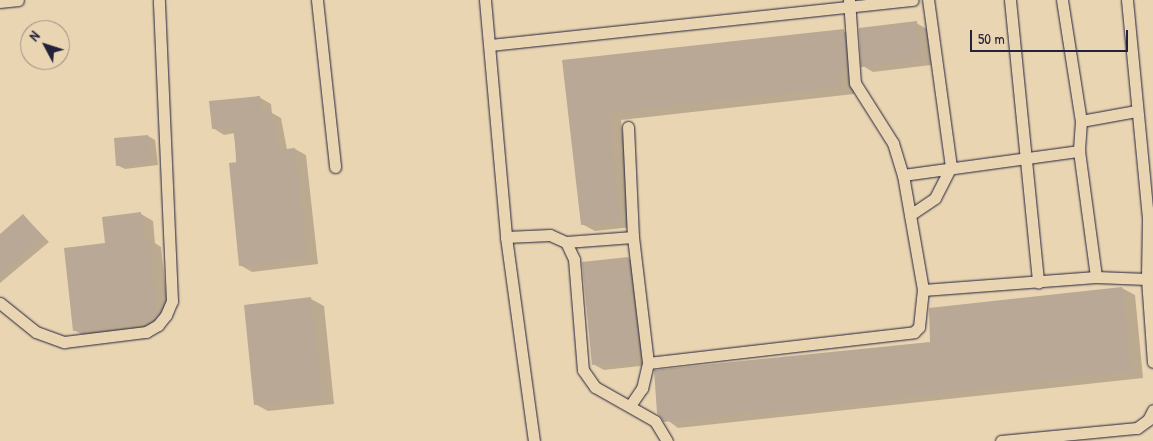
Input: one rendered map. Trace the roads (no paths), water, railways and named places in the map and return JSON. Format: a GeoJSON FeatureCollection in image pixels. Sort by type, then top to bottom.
{"type":"FeatureCollection","features":[{"type":"Feature","properties":{"kind":"lane"},"geometry":{"type":"LineString","coordinates":[[0,2],[18,0]]}},
{"type":"Feature","properties":{"kind":"lane"},"geometry":{"type":"LineString","coordinates":[[0,303],[36,332],[64,342],[146,332],[158,325],[166,315],[172,301],[159,0]]}},
{"type":"Feature","properties":{"kind":"lane"},"geometry":{"type":"LineString","coordinates":[[317,0],[335,167]]}},
{"type":"Feature","properties":{"kind":"lane"},"geometry":{"type":"LineString","coordinates":[[486,0],[506,237],[534,441]]}},
{"type":"Feature","properties":{"kind":"lane"},"geometry":{"type":"LineString","coordinates":[[491,45],[850,5],[913,0]]}},
{"type":"Feature","properties":{"kind":"lane"},"geometry":{"type":"LineString","coordinates":[[910,214],[935,198],[951,168],[928,0]]}},
{"type":"Feature","properties":{"kind":"lane"},"geometry":{"type":"LineString","coordinates":[[1010,0],[1028,158],[1038,283]]}},
{"type":"Feature","properties":{"kind":"lane"},"geometry":{"type":"LineString","coordinates":[[1062,0],[1081,121],[1080,151],[1096,277]]}},
{"type":"Feature","properties":{"kind":"lane"},"geometry":{"type":"LineString","coordinates":[[1127,0],[1136,111],[1148,219],[1147,279],[1153,362]]}},
{"type":"Feature","properties":{"kind":"lane"},"geometry":{"type":"LineString","coordinates":[[648,363],[914,332],[918,327],[923,290],[903,175],[893,143],[855,83],[850,5]]}},
{"type":"Feature","properties":{"kind":"lane"},"geometry":{"type":"LineString","coordinates":[[1081,121],[1136,111]]}},
{"type":"Feature","properties":{"kind":"lane"},"geometry":{"type":"LineString","coordinates":[[628,127],[633,238],[648,363],[642,388],[630,406]]}},
{"type":"Feature","properties":{"kind":"lane"},"geometry":{"type":"LineString","coordinates":[[903,175],[1080,151]]}},
{"type":"Feature","properties":{"kind":"lane"},"geometry":{"type":"LineString","coordinates":[[506,237],[550,235],[566,242],[633,238]]}},
{"type":"Feature","properties":{"kind":"lane"},"geometry":{"type":"LineString","coordinates":[[566,242],[574,259],[583,370],[595,387],[655,421],[667,441]]}},
{"type":"Feature","properties":{"kind":"lane"},"geometry":{"type":"LineString","coordinates":[[923,290],[1038,283],[1096,277],[1147,279]]}},
{"type":"Feature","properties":{"kind":"lane"},"geometry":{"type":"LineString","coordinates":[[1001,441],[1137,428],[1148,420],[1153,410]]}}]}
